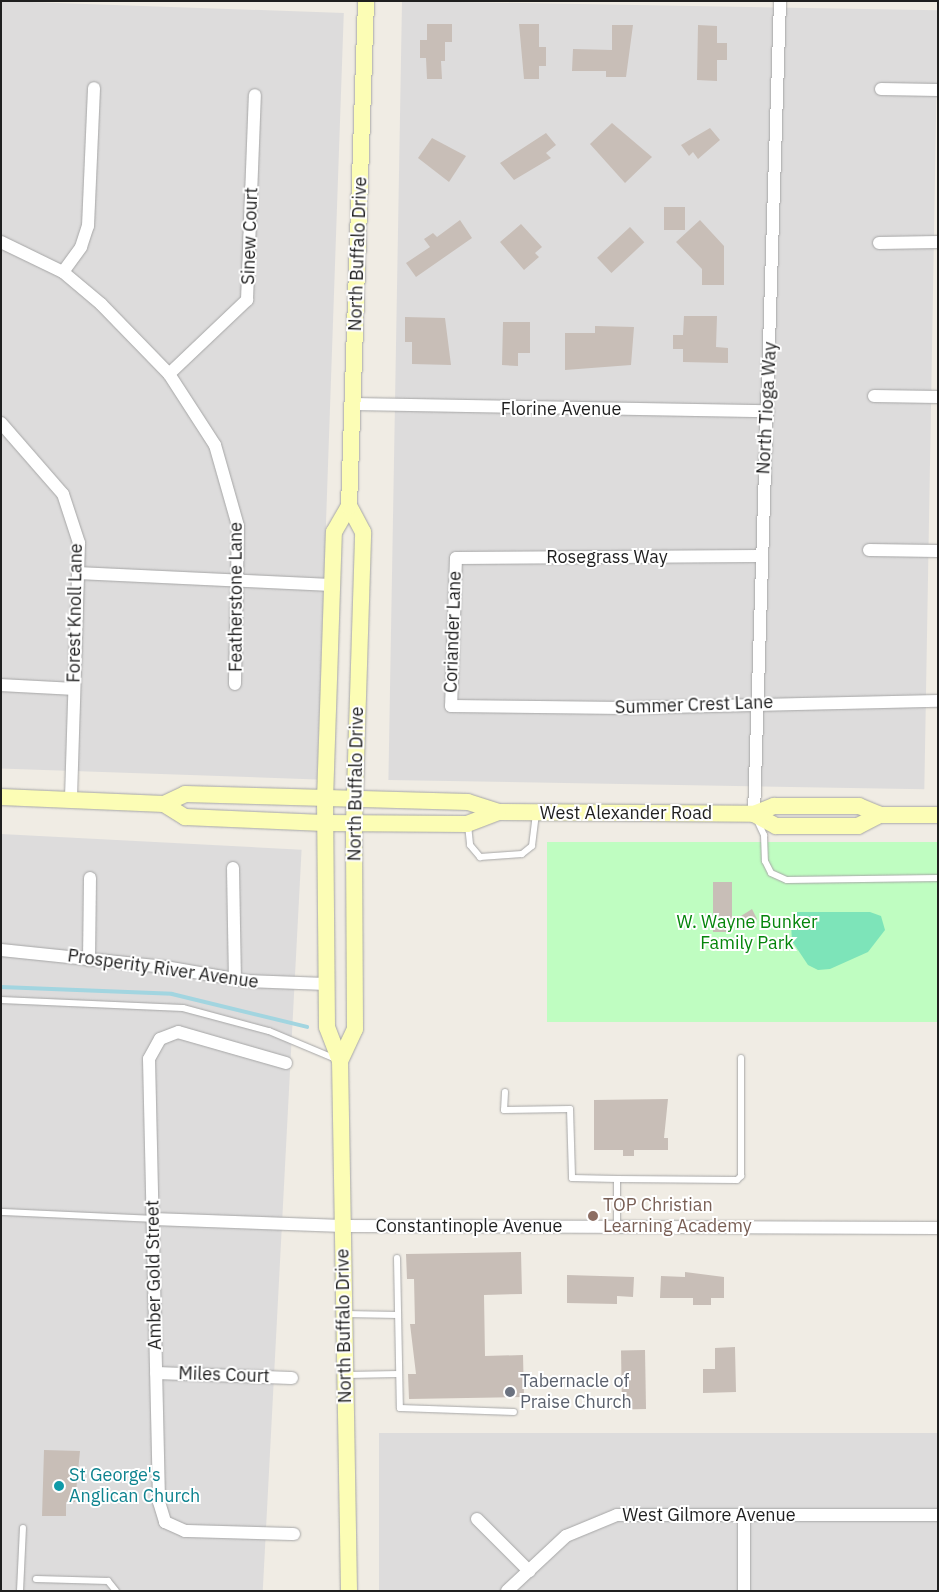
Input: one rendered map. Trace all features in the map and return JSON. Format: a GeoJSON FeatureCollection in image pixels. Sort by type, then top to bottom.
{"type":"FeatureCollection","features":[{"type":"Feature","properties":{"kind":"main road","name":"North Buffalo Drive"},"geometry":{"type":"LineString","coordinates":[[349,1591],[340,1061],[327,1027],[324,823],[334,532],[349,506],[366,1]]}},
{"type":"Feature","properties":{"kind":"main road","name":"North Buffalo Drive"},"geometry":{"type":"LineString","coordinates":[[340,1061],[355,1029],[354,801],[363,532],[349,506]]}},
{"type":"Feature","properties":{"kind":"main road","name":"West Alexander Road"},"geometry":{"type":"LineString","coordinates":[[1,797],[164,804],[186,794],[354,801],[468,802],[498,812],[754,814],[776,826],[858,826],[880,815],[938,815]]}},
{"type":"Feature","properties":{"kind":"main road","name":"West Alexander Road"},"geometry":{"type":"LineString","coordinates":[[164,804],[185,817],[354,824],[467,824],[498,812]]}},
{"type":"Feature","properties":{"kind":"street","name":"North Tioga Way"},"geometry":{"type":"LineString","coordinates":[[754,814],[754,702],[759,556],[768,411],[780,1]]}},
{"type":"Feature","properties":{"kind":"street"},"geometry":{"type":"LineString","coordinates":[[63,272],[81,247],[88,226],[94,88]]}},
{"type":"Feature","properties":{"kind":"street"},"geometry":{"type":"LineString","coordinates":[[881,90],[938,90]]}},
{"type":"Feature","properties":{"kind":"street","name":"Sinew Court"},"geometry":{"type":"LineString","coordinates":[[169,374],[247,300],[255,95]]}},
{"type":"Feature","properties":{"kind":"street","name":"Featherstone Lane"},"geometry":{"type":"LineString","coordinates":[[1,242],[63,272],[169,374],[215,444],[233,498],[239,580],[235,684]]}},
{"type":"Feature","properties":{"kind":"street"},"geometry":{"type":"LineString","coordinates":[[879,243],[938,242]]}},
{"type":"Feature","properties":{"kind":"street"},"geometry":{"type":"LineString","coordinates":[[874,396],[938,397]]}},
{"type":"Feature","properties":{"kind":"street","name":"Florine Avenue"},"geometry":{"type":"LineString","coordinates":[[353,404],[768,411]]}},
{"type":"Feature","properties":{"kind":"street","name":"Forest Knoll Lane"},"geometry":{"type":"LineString","coordinates":[[1,423],[63,494],[79,543],[71,800]]}},
{"type":"Feature","properties":{"kind":"street"},"geometry":{"type":"LineString","coordinates":[[869,550],[938,551]]}},
{"type":"Feature","properties":{"kind":"street","name":"Rosegrass Way"},"geometry":{"type":"LineString","coordinates":[[456,558],[759,556]]}},
{"type":"Feature","properties":{"kind":"street","name":"Coriander Lane"},"geometry":{"type":"LineString","coordinates":[[451,706],[456,558]]}},
{"type":"Feature","properties":{"kind":"street"},"geometry":{"type":"LineString","coordinates":[[78,573],[331,585]]}},
{"type":"Feature","properties":{"kind":"street"},"geometry":{"type":"LineString","coordinates":[[1,686],[74,689]]}},
{"type":"Feature","properties":{"kind":"street","name":"Summer Crest Lane"},"geometry":{"type":"LineString","coordinates":[[451,706],[624,708],[754,702],[938,701]]}},
{"type":"Feature","properties":{"kind":"street"},"geometry":{"type":"LineString","coordinates":[[233,868],[235,979]]}},
{"type":"Feature","properties":{"kind":"street"},"geometry":{"type":"LineString","coordinates":[[89,960],[90,878]]}},
{"type":"Feature","properties":{"kind":"street","name":"Prosperity River Avenue"},"geometry":{"type":"LineString","coordinates":[[1,950],[48,952],[89,960],[165,966],[235,979],[326,984]]}},
{"type":"Feature","properties":{"kind":"street","name":"Amber Gold Street"},"geometry":{"type":"LineString","coordinates":[[286,1063],[199,1035],[168,1034],[148,1059],[159,1502],[165,1522],[185,1532],[294,1534]]}},
{"type":"Feature","properties":{"kind":"street","name":"Constantinople Avenue"},"geometry":{"type":"LineString","coordinates":[[153,1219],[343,1226],[938,1228]]}},
{"type":"Feature","properties":{"kind":"street","name":"Miles Court"},"geometry":{"type":"LineString","coordinates":[[156,1373],[292,1378]]}},
{"type":"Feature","properties":{"kind":"street","name":"West Gilmore Avenue"},"geometry":{"type":"LineString","coordinates":[[507,1591],[566,1536],[617,1515],[938,1515]]}},
{"type":"Feature","properties":{"kind":"street"},"geometry":{"type":"LineString","coordinates":[[744,1515],[744,1591]]}},
{"type":"Feature","properties":{"kind":"street"},"geometry":{"type":"LineString","coordinates":[[477,1519],[529,1571]]}},
{"type":"Feature","properties":{"kind":"lane"},"geometry":{"type":"LineString","coordinates":[[467,824],[470,846],[480,858],[498,859],[522,854],[532,846],[536,812]]}},
{"type":"Feature","properties":{"kind":"lane"},"geometry":{"type":"LineString","coordinates":[[754,814],[764,835],[765,861],[771,873],[787,880],[938,878]]}},
{"type":"Feature","properties":{"kind":"lane"},"geometry":{"type":"LineString","coordinates":[[1,1000],[201,1011],[310,1045],[340,1061]]}},
{"type":"Feature","properties":{"kind":"lane"},"geometry":{"type":"LineString","coordinates":[[505,1092],[504,1110],[570,1110],[572,1178],[737,1180],[742,1170],[741,1058]]}},
{"type":"Feature","properties":{"kind":"lane"},"geometry":{"type":"LineString","coordinates":[[617,1179],[617,1226]]}},
{"type":"Feature","properties":{"kind":"lane","name":"Constantinople Avenue"},"geometry":{"type":"LineString","coordinates":[[1,1212],[153,1219]]}},
{"type":"Feature","properties":{"kind":"lane"},"geometry":{"type":"LineString","coordinates":[[397,1258],[399,1402],[406,1412],[514,1412]]}},
{"type":"Feature","properties":{"kind":"lane"},"geometry":{"type":"LineString","coordinates":[[344,1314],[398,1315]]}},
{"type":"Feature","properties":{"kind":"lane"},"geometry":{"type":"LineString","coordinates":[[345,1375],[398,1374]]}},
{"type":"Feature","properties":{"kind":"lane"},"geometry":{"type":"LineString","coordinates":[[20,1591],[23,1528]]}},
{"type":"Feature","properties":{"kind":"lane"},"geometry":{"type":"LineString","coordinates":[[36,1579],[108,1581],[116,1591]]}},
{"type":"Feature","properties":{"kind":"shaded area"},"geometry":{"type":"Polygon","coordinates":[[[1,1],[344,13],[317,780],[1,768],[1,1]]]}},
{"type":"Feature","properties":{"kind":"shaded area"},"geometry":{"type":"Polygon","coordinates":[[[402,1],[938,10],[924,789],[388,780],[402,1]]]}},
{"type":"Feature","properties":{"kind":"shaded area"},"geometry":{"type":"Polygon","coordinates":[[[1,834],[302,850],[263,1591],[1,1591],[1,834]]]}},
{"type":"Feature","properties":{"kind":"shaded area"},"geometry":{"type":"Polygon","coordinates":[[[379,1433],[938,1433],[938,1591],[379,1591],[379,1433]]]}},
{"type":"Feature","properties":{"kind":"green space","name":"W. Wayne Bunker Family Park"},"geometry":{"type":"Polygon","coordinates":[[[547,842],[938,842],[938,1022],[547,1022],[547,842]]]}},
{"type":"Feature","properties":{"kind":"green space"},"geometry":{"type":"Polygon","coordinates":[[[797,912],[870,912],[881,916],[885,930],[868,952],[830,969],[818,970],[808,965],[792,941],[791,924],[797,912]]]}},
{"type":"Feature","properties":{"kind":"building"},"geometry":{"type":"Polygon","coordinates":[[[427,24],[452,24],[452,42],[445,42],[445,61],[441,61],[442,79],[427,79],[426,58],[420,58],[420,40],[427,40],[427,24]]]}},
{"type":"Feature","properties":{"kind":"building"},"geometry":{"type":"Polygon","coordinates":[[[519,24],[539,24],[539,47],[546,47],[546,66],[539,66],[539,79],[524,79],[519,24]]]}},
{"type":"Feature","properties":{"kind":"building"},"geometry":{"type":"Polygon","coordinates":[[[612,25],[633,25],[626,77],[606,77],[606,71],[572,71],[573,49],[612,50],[612,25]]]}},
{"type":"Feature","properties":{"kind":"building"},"geometry":{"type":"Polygon","coordinates":[[[698,25],[717,26],[717,43],[727,43],[727,60],[717,60],[717,81],[697,80],[698,25]]]}},
{"type":"Feature","properties":{"kind":"building"},"geometry":{"type":"Polygon","coordinates":[[[612,123],[652,157],[625,183],[590,144],[612,123]]]}},
{"type":"Feature","properties":{"kind":"building"},"geometry":{"type":"Polygon","coordinates":[[[710,128],[720,140],[698,159],[693,152],[689,156],[681,145],[710,128]]]}},
{"type":"Feature","properties":{"kind":"building"},"geometry":{"type":"Polygon","coordinates":[[[546,133],[556,145],[546,153],[551,158],[514,180],[500,163],[546,133]]]}},
{"type":"Feature","properties":{"kind":"building"},"geometry":{"type":"Polygon","coordinates":[[[432,138],[466,156],[449,182],[418,158],[432,138]]]}},
{"type":"Feature","properties":{"kind":"building"},"geometry":{"type":"Polygon","coordinates":[[[664,207],[685,207],[685,230],[664,230],[664,207]]]}},
{"type":"Feature","properties":{"kind":"building"},"geometry":{"type":"Polygon","coordinates":[[[460,220],[472,238],[416,277],[406,263],[430,247],[424,239],[433,233],[437,237],[460,220]]]}},
{"type":"Feature","properties":{"kind":"building"},"geometry":{"type":"Polygon","coordinates":[[[700,220],[724,246],[724,285],[702,285],[702,269],[676,242],[700,220]]]}},
{"type":"Feature","properties":{"kind":"building"},"geometry":{"type":"Polygon","coordinates":[[[521,224],[542,247],[535,253],[539,257],[524,270],[500,242],[521,224]]]}},
{"type":"Feature","properties":{"kind":"building"},"geometry":{"type":"Polygon","coordinates":[[[630,227],[644,242],[611,273],[597,258],[630,227]]]}},
{"type":"Feature","properties":{"kind":"building"},"geometry":{"type":"Polygon","coordinates":[[[684,316],[717,316],[716,347],[728,348],[728,363],[683,362],[683,349],[673,349],[673,335],[683,335],[684,316]]]}},
{"type":"Feature","properties":{"kind":"building"},"geometry":{"type":"Polygon","coordinates":[[[405,317],[445,318],[451,365],[412,364],[412,342],[405,342],[405,317]]]}},
{"type":"Feature","properties":{"kind":"building"},"geometry":{"type":"Polygon","coordinates":[[[503,322],[530,322],[530,353],[518,353],[518,366],[502,365],[503,322]]]}},
{"type":"Feature","properties":{"kind":"building"},"geometry":{"type":"Polygon","coordinates":[[[595,326],[634,327],[631,365],[565,370],[565,333],[595,333],[595,326]]]}},
{"type":"Feature","properties":{"kind":"building"},"geometry":{"type":"Polygon","coordinates":[[[713,882],[732,882],[732,932],[713,932],[713,882]]]}},
{"type":"Feature","properties":{"kind":"building"},"geometry":{"type":"Polygon","coordinates":[[[752,909],[757,919],[752,922],[741,916],[752,909]]]}},
{"type":"Feature","properties":{"kind":"building"},"geometry":{"type":"Polygon","coordinates":[[[668,1099],[664,1138],[668,1138],[668,1150],[634,1150],[634,1156],[623,1156],[623,1150],[594,1150],[594,1100],[668,1099]]]}},
{"type":"Feature","properties":{"kind":"building"},"geometry":{"type":"Polygon","coordinates":[[[521,1252],[522,1294],[484,1295],[485,1356],[523,1355],[524,1397],[409,1399],[408,1374],[416,1374],[410,1324],[415,1324],[414,1279],[407,1279],[406,1254],[521,1252]]]}},
{"type":"Feature","properties":{"kind":"building"},"geometry":{"type":"Polygon","coordinates":[[[685,1272],[724,1277],[724,1298],[711,1298],[711,1305],[693,1305],[693,1298],[660,1298],[661,1276],[685,1277],[685,1272]]]}},
{"type":"Feature","properties":{"kind":"building"},"geometry":{"type":"Polygon","coordinates":[[[567,1275],[634,1277],[633,1297],[617,1296],[617,1304],[567,1303],[567,1275]]]}},
{"type":"Feature","properties":{"kind":"building"},"geometry":{"type":"Polygon","coordinates":[[[735,1347],[736,1392],[703,1393],[703,1369],[715,1369],[715,1348],[735,1347]]]}},
{"type":"Feature","properties":{"kind":"building"},"geometry":{"type":"Polygon","coordinates":[[[621,1350],[645,1350],[646,1409],[622,1409],[621,1350]]]}},
{"type":"Feature","properties":{"kind":"building","name":"St George's Anglican Church"},"geometry":{"type":"Polygon","coordinates":[[[44,1450],[80,1451],[75,1502],[66,1502],[66,1516],[42,1516],[44,1450]]]}},
{"type":"Feature","properties":{"kind":"waterway"},"geometry":{"type":"LineString","coordinates":[[1,987],[172,994],[307,1027]]}},
{"type":"Feature","properties":{"kind":"place","name":"TOP Christian Learning Academy"},"geometry":{"type":"Point","coordinates":[593,1216]}},
{"type":"Feature","properties":{"kind":"place","name":"Tabernacle of Praise Church"},"geometry":{"type":"Point","coordinates":[510,1392]}},
{"type":"Feature","properties":{"kind":"place","name":"St George's Anglican Church"},"geometry":{"type":"Point","coordinates":[59,1486]}}]}
